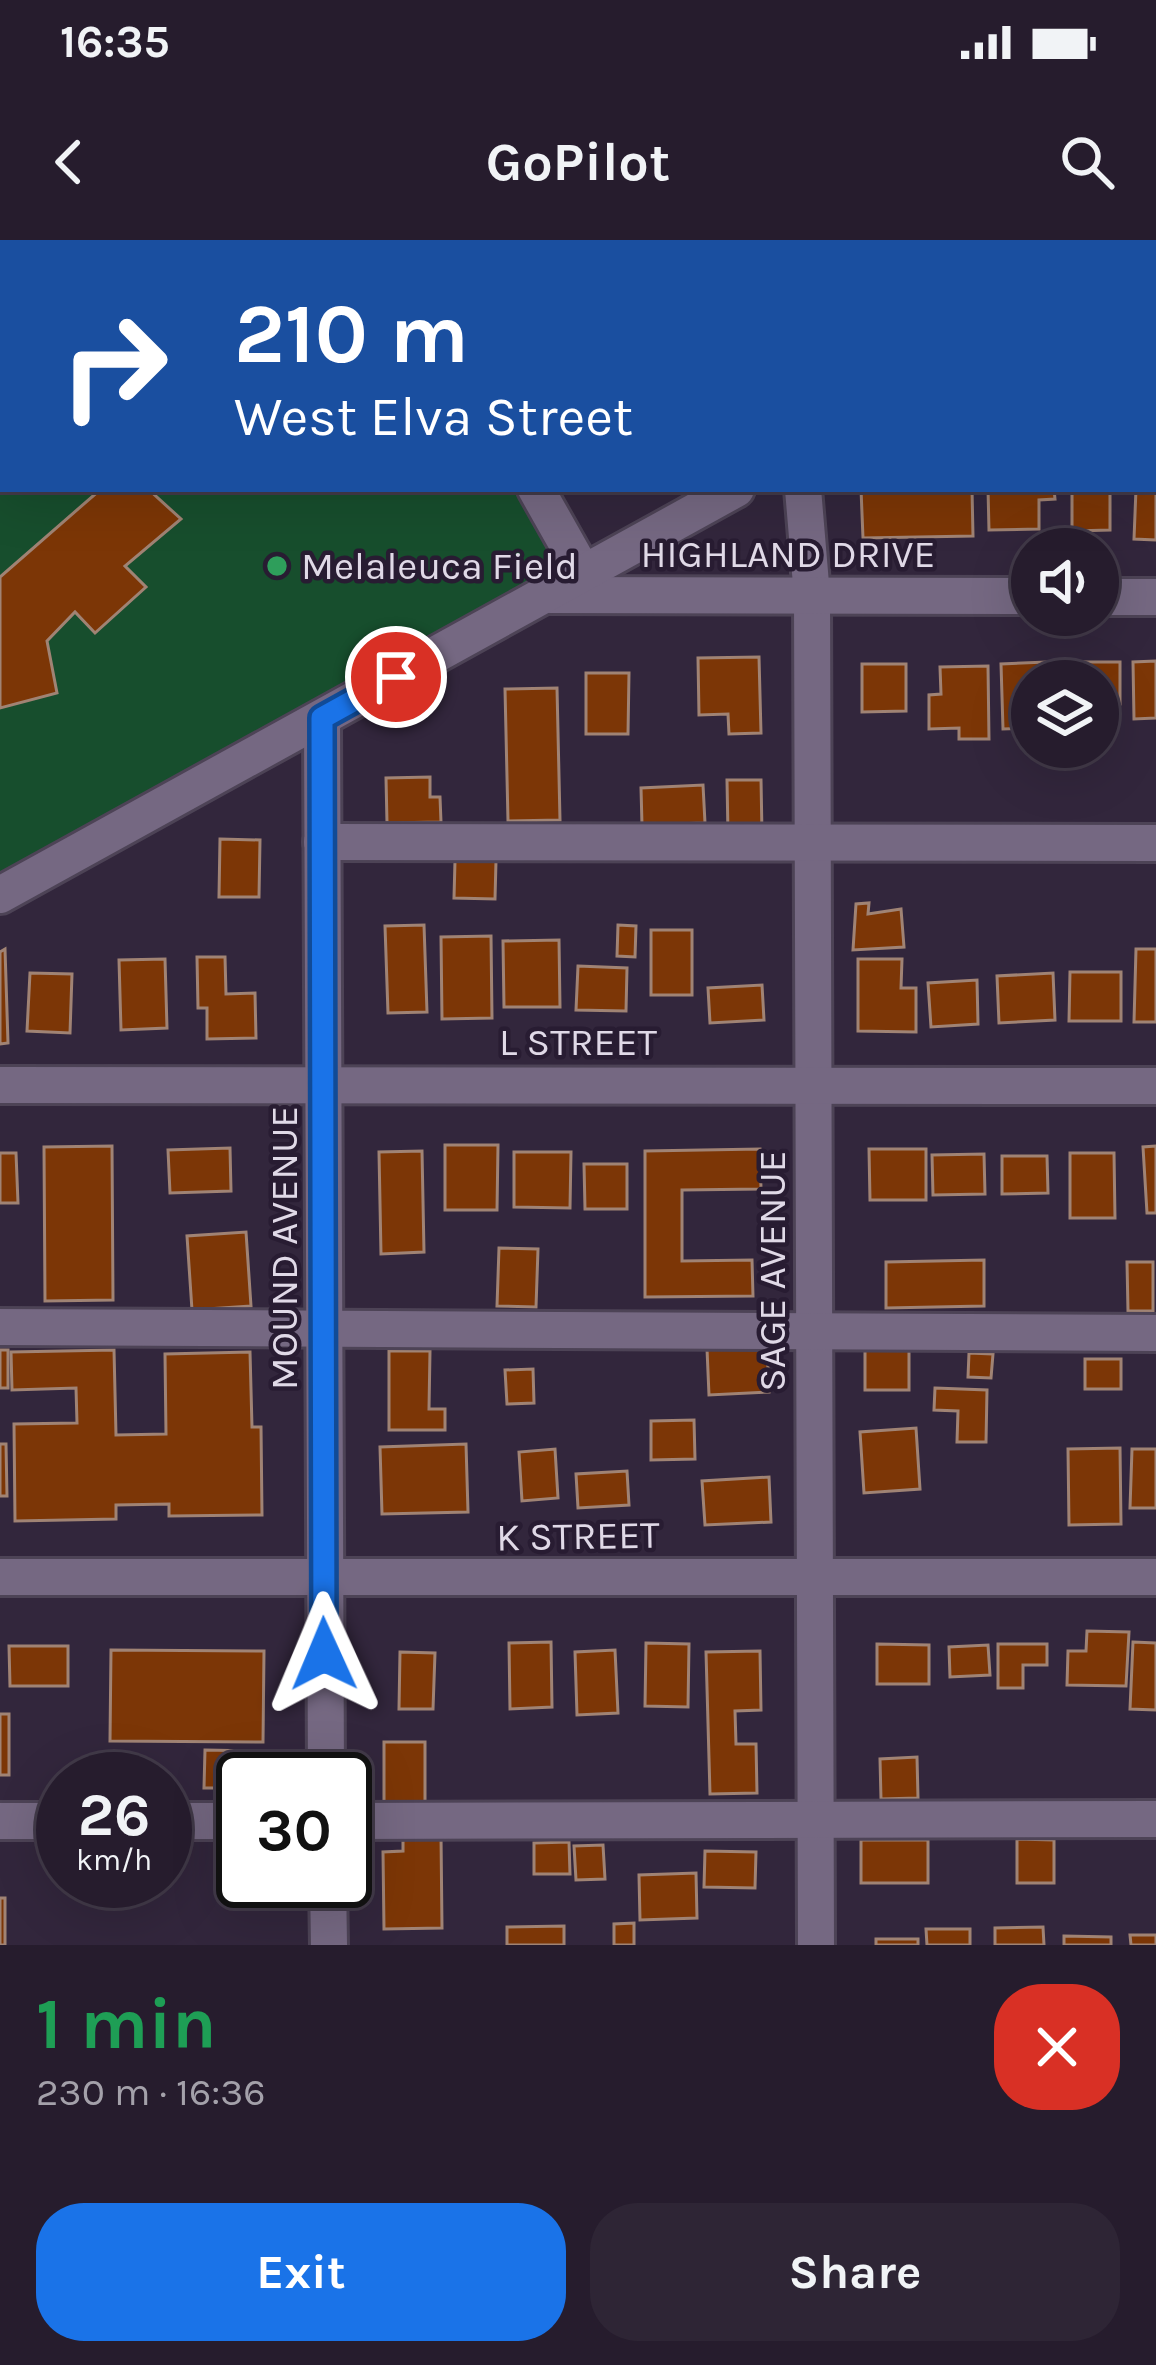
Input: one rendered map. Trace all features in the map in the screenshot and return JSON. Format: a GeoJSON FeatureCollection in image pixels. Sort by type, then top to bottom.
{"type":"FeatureCollection","features":[{"type":"Feature","properties":{"kind":"street"},"geometry":{"type":"LineString","coordinates":[[538,492],[584,574]]}},
{"type":"Feature","properties":{"kind":"street"},"geometry":{"type":"LineString","coordinates":[[0,895],[731,492]]}},
{"type":"Feature","properties":{"kind":"street","name":"SAGE AVENUE"},"geometry":{"type":"LineString","coordinates":[[803,492],[812,596],[816,1945]]}},
{"type":"Feature","properties":{"kind":"street","name":"HIGHLAND DRIVE"},"geometry":{"type":"LineString","coordinates":[[544,595],[1011,596]]}},
{"type":"Feature","properties":{"kind":"street"},"geometry":{"type":"LineString","coordinates":[[1119,597],[1156,597]]}},
{"type":"Feature","properties":{"kind":"street","name":"MOUND AVENUE"},"geometry":{"type":"LineString","coordinates":[[322,718],[325,1752]]}},
{"type":"Feature","properties":{"kind":"street"},"geometry":{"type":"LineString","coordinates":[[322,842],[1156,843]]}},
{"type":"Feature","properties":{"kind":"street","name":"L STREET"},"geometry":{"type":"LineString","coordinates":[[0,1085],[1156,1086]]}},
{"type":"Feature","properties":{"kind":"street"},"geometry":{"type":"LineString","coordinates":[[0,1327],[1156,1333]]}},
{"type":"Feature","properties":{"kind":"street","name":"K STREET"},"geometry":{"type":"LineString","coordinates":[[0,1576],[322,1581],[1156,1577]]}},
{"type":"Feature","properties":{"kind":"street"},"geometry":{"type":"LineString","coordinates":[[372,1821],[1156,1819]]}},
{"type":"Feature","properties":{"kind":"street"},"geometry":{"type":"LineString","coordinates":[[0,1821],[36,1821]]}},
{"type":"Feature","properties":{"kind":"street"},"geometry":{"type":"LineString","coordinates":[[328,1908],[328,1945]]}},
{"type":"Feature","properties":{"kind":"green space","name":"Melaleuca Field"},"geometry":{"type":"Polygon","coordinates":[[[0,492],[538,492],[563,538],[545,595],[0,896],[0,492]]]}},
{"type":"Feature","properties":{"kind":"building"},"geometry":{"type":"Polygon","coordinates":[[[98,492],[151,492],[181,519],[125,566],[146,587],[95,633],[75,612],[47,641],[57,693],[0,708],[0,577],[98,492]]]}},
{"type":"Feature","properties":{"kind":"building"},"geometry":{"type":"Polygon","coordinates":[[[861,492],[972,492],[973,536],[863,538],[861,492]]]}},
{"type":"Feature","properties":{"kind":"building"},"geometry":{"type":"Polygon","coordinates":[[[988,492],[1054,492],[1055,499],[1039,500],[1039,528],[989,530],[988,492]]]}},
{"type":"Feature","properties":{"kind":"building"},"geometry":{"type":"Polygon","coordinates":[[[1072,492],[1110,492],[1110,528],[1072,528],[1072,492]]]}},
{"type":"Feature","properties":{"kind":"building"},"geometry":{"type":"Polygon","coordinates":[[[1136,492],[1156,492],[1156,540],[1134,539],[1136,492]]]}},
{"type":"Feature","properties":{"kind":"building"},"geometry":{"type":"Polygon","coordinates":[[[759,657],[761,733],[729,734],[728,714],[699,715],[698,658],[759,657]]]}},
{"type":"Feature","properties":{"kind":"building"},"geometry":{"type":"Polygon","coordinates":[[[1156,661],[1156,718],[1134,719],[1133,662],[1156,661]]]}},
{"type":"Feature","properties":{"kind":"building"},"geometry":{"type":"Polygon","coordinates":[[[862,664],[906,664],[906,711],[862,712],[862,664]]]}},
{"type":"Feature","properties":{"kind":"building"},"geometry":{"type":"Polygon","coordinates":[[[1001,664],[1011,664],[1011,729],[1003,729],[1001,664]]]}},
{"type":"Feature","properties":{"kind":"building"},"geometry":{"type":"Polygon","coordinates":[[[988,666],[989,739],[959,739],[959,728],[929,729],[929,695],[941,694],[940,667],[988,666]]]}},
{"type":"Feature","properties":{"kind":"building"},"geometry":{"type":"Polygon","coordinates":[[[586,673],[629,673],[628,734],[586,734],[586,673]]]}},
{"type":"Feature","properties":{"kind":"building"},"geometry":{"type":"Polygon","coordinates":[[[557,688],[560,820],[508,821],[505,689],[557,688]]]}},
{"type":"Feature","properties":{"kind":"building"},"geometry":{"type":"Polygon","coordinates":[[[430,777],[430,797],[440,797],[441,822],[387,823],[386,778],[430,777]]]}},
{"type":"Feature","properties":{"kind":"building"},"geometry":{"type":"Polygon","coordinates":[[[727,780],[761,780],[762,833],[728,834],[727,780]]]}},
{"type":"Feature","properties":{"kind":"building"},"geometry":{"type":"Polygon","coordinates":[[[703,785],[705,823],[642,825],[641,788],[703,785]]]}},
{"type":"Feature","properties":{"kind":"building"},"geometry":{"type":"Polygon","coordinates":[[[220,839],[260,840],[259,897],[219,897],[220,839]]]}},
{"type":"Feature","properties":{"kind":"building"},"geometry":{"type":"Polygon","coordinates":[[[455,861],[496,861],[495,899],[454,898],[455,861]]]}},
{"type":"Feature","properties":{"kind":"building"},"geometry":{"type":"Polygon","coordinates":[[[869,903],[868,914],[901,909],[904,947],[853,950],[856,904],[869,903]]]}},
{"type":"Feature","properties":{"kind":"building"},"geometry":{"type":"Polygon","coordinates":[[[424,925],[427,1012],[388,1013],[385,926],[424,925]]]}},
{"type":"Feature","properties":{"kind":"building"},"geometry":{"type":"Polygon","coordinates":[[[618,925],[636,926],[635,957],[617,956],[618,925]]]}},
{"type":"Feature","properties":{"kind":"building"},"geometry":{"type":"Polygon","coordinates":[[[651,930],[692,930],[692,995],[651,995],[651,930]]]}},
{"type":"Feature","properties":{"kind":"building"},"geometry":{"type":"Polygon","coordinates":[[[491,936],[492,1018],[442,1019],[441,937],[491,936]]]}},
{"type":"Feature","properties":{"kind":"building"},"geometry":{"type":"Polygon","coordinates":[[[559,940],[560,1007],[504,1007],[503,941],[559,940]]]}},
{"type":"Feature","properties":{"kind":"building"},"geometry":{"type":"Polygon","coordinates":[[[5,949],[8,1043],[0,1044],[0,952],[5,949]]]}},
{"type":"Feature","properties":{"kind":"building"},"geometry":{"type":"Polygon","coordinates":[[[1136,949],[1156,949],[1156,1022],[1134,1022],[1136,949]]]}},
{"type":"Feature","properties":{"kind":"building"},"geometry":{"type":"Polygon","coordinates":[[[197,957],[225,957],[226,994],[255,993],[256,1038],[207,1039],[207,1008],[198,1008],[197,957]]]}},
{"type":"Feature","properties":{"kind":"building"},"geometry":{"type":"Polygon","coordinates":[[[165,959],[167,1028],[121,1030],[119,960],[165,959]]]}},
{"type":"Feature","properties":{"kind":"building"},"geometry":{"type":"Polygon","coordinates":[[[858,959],[902,959],[901,988],[916,988],[916,1032],[858,1031],[858,959]]]}},
{"type":"Feature","properties":{"kind":"building"},"geometry":{"type":"Polygon","coordinates":[[[578,966],[627,968],[626,1011],[576,1010],[578,966]]]}},
{"type":"Feature","properties":{"kind":"building"},"geometry":{"type":"Polygon","coordinates":[[[1070,972],[1121,972],[1121,1021],[1069,1021],[1070,972]]]}},
{"type":"Feature","properties":{"kind":"building"},"geometry":{"type":"Polygon","coordinates":[[[30,973],[72,974],[70,1033],[27,1031],[30,973]]]}},
{"type":"Feature","properties":{"kind":"building"},"geometry":{"type":"Polygon","coordinates":[[[1053,973],[1055,1020],[999,1023],[997,976],[1053,973]]]}},
{"type":"Feature","properties":{"kind":"building"},"geometry":{"type":"Polygon","coordinates":[[[977,980],[978,1024],[931,1027],[928,983],[977,980]]]}},
{"type":"Feature","properties":{"kind":"building"},"geometry":{"type":"Polygon","coordinates":[[[762,985],[764,1020],[710,1023],[708,988],[762,985]]]}},
{"type":"Feature","properties":{"kind":"building"},"geometry":{"type":"Polygon","coordinates":[[[445,1145],[498,1145],[497,1210],[445,1210],[445,1145]]]}},
{"type":"Feature","properties":{"kind":"building"},"geometry":{"type":"Polygon","coordinates":[[[112,1146],[113,1300],[45,1301],[44,1147],[112,1146]]]}},
{"type":"Feature","properties":{"kind":"building"},"geometry":{"type":"Polygon","coordinates":[[[1156,1146],[1156,1213],[1147,1213],[1143,1147],[1156,1146]]]}},
{"type":"Feature","properties":{"kind":"building"},"geometry":{"type":"Polygon","coordinates":[[[230,1148],[231,1191],[170,1193],[168,1150],[230,1148]]]}},
{"type":"Feature","properties":{"kind":"building"},"geometry":{"type":"Polygon","coordinates":[[[760,1149],[761,1189],[682,1190],[682,1261],[752,1260],[753,1296],[645,1297],[645,1151],[760,1149]]]}},
{"type":"Feature","properties":{"kind":"building"},"geometry":{"type":"Polygon","coordinates":[[[869,1149],[926,1149],[926,1200],[870,1200],[869,1149]]]}},
{"type":"Feature","properties":{"kind":"building"},"geometry":{"type":"Polygon","coordinates":[[[422,1151],[424,1252],[381,1254],[379,1152],[422,1151]]]}},
{"type":"Feature","properties":{"kind":"building"},"geometry":{"type":"Polygon","coordinates":[[[514,1152],[571,1152],[570,1208],[514,1207],[514,1152]]]}},
{"type":"Feature","properties":{"kind":"building"},"geometry":{"type":"Polygon","coordinates":[[[0,1153],[16,1153],[18,1203],[0,1203],[0,1153]]]}},
{"type":"Feature","properties":{"kind":"building"},"geometry":{"type":"Polygon","coordinates":[[[1070,1153],[1114,1153],[1115,1218],[1070,1218],[1070,1153]]]}},
{"type":"Feature","properties":{"kind":"building"},"geometry":{"type":"Polygon","coordinates":[[[984,1154],[985,1194],[933,1195],[932,1155],[984,1154]]]}},
{"type":"Feature","properties":{"kind":"building"},"geometry":{"type":"Polygon","coordinates":[[[1002,1156],[1047,1156],[1048,1193],[1002,1194],[1002,1156]]]}},
{"type":"Feature","properties":{"kind":"building"},"geometry":{"type":"Polygon","coordinates":[[[584,1164],[627,1164],[627,1209],[585,1209],[584,1164]]]}},
{"type":"Feature","properties":{"kind":"building"},"geometry":{"type":"Polygon","coordinates":[[[246,1232],[251,1306],[192,1310],[187,1236],[246,1232]]]}},
{"type":"Feature","properties":{"kind":"building"},"geometry":{"type":"Polygon","coordinates":[[[499,1248],[538,1249],[536,1307],[497,1306],[499,1248]]]}},
{"type":"Feature","properties":{"kind":"building"},"geometry":{"type":"Polygon","coordinates":[[[984,1260],[984,1306],[886,1308],[886,1262],[984,1260]]]}},
{"type":"Feature","properties":{"kind":"building"},"geometry":{"type":"Polygon","coordinates":[[[1127,1262],[1153,1262],[1153,1311],[1128,1311],[1127,1262]]]}},
{"type":"Feature","properties":{"kind":"building"},"geometry":{"type":"Polygon","coordinates":[[[767,1347],[769,1392],[709,1395],[707,1349],[767,1347]]]}},
{"type":"Feature","properties":{"kind":"building"},"geometry":{"type":"Polygon","coordinates":[[[865,1347],[909,1347],[909,1390],[865,1390],[865,1347]]]}},
{"type":"Feature","properties":{"kind":"building"},"geometry":{"type":"Polygon","coordinates":[[[0,1350],[8,1350],[8,1388],[0,1388],[0,1350]]]}},
{"type":"Feature","properties":{"kind":"building"},"geometry":{"type":"Polygon","coordinates":[[[114,1350],[116,1435],[166,1434],[165,1354],[250,1352],[252,1427],[261,1427],[262,1515],[169,1516],[169,1504],[116,1505],[116,1519],[15,1521],[14,1424],[77,1423],[76,1388],[12,1390],[11,1352],[114,1350]]]}},
{"type":"Feature","properties":{"kind":"building"},"geometry":{"type":"Polygon","coordinates":[[[389,1351],[430,1351],[429,1409],[445,1409],[445,1430],[389,1430],[389,1351]]]}},
{"type":"Feature","properties":{"kind":"building"},"geometry":{"type":"Polygon","coordinates":[[[969,1353],[993,1354],[991,1378],[968,1377],[969,1353]]]}},
{"type":"Feature","properties":{"kind":"building"},"geometry":{"type":"Polygon","coordinates":[[[1085,1359],[1121,1359],[1121,1389],[1085,1389],[1085,1359]]]}},
{"type":"Feature","properties":{"kind":"building"},"geometry":{"type":"Polygon","coordinates":[[[533,1369],[534,1403],[507,1404],[505,1370],[533,1369]]]}},
{"type":"Feature","properties":{"kind":"building"},"geometry":{"type":"Polygon","coordinates":[[[935,1388],[987,1390],[986,1442],[957,1442],[958,1411],[934,1410],[935,1388]]]}},
{"type":"Feature","properties":{"kind":"building"},"geometry":{"type":"Polygon","coordinates":[[[694,1420],[695,1459],[651,1460],[651,1421],[694,1420]]]}},
{"type":"Feature","properties":{"kind":"building"},"geometry":{"type":"Polygon","coordinates":[[[916,1428],[920,1489],[864,1493],[860,1432],[916,1428]]]}},
{"type":"Feature","properties":{"kind":"building"},"geometry":{"type":"Polygon","coordinates":[[[0,1444],[6,1444],[7,1496],[0,1496],[0,1444]]]}},
{"type":"Feature","properties":{"kind":"building"},"geometry":{"type":"Polygon","coordinates":[[[466,1444],[468,1512],[382,1514],[380,1447],[466,1444]]]}},
{"type":"Feature","properties":{"kind":"building"},"geometry":{"type":"Polygon","coordinates":[[[1120,1448],[1121,1524],[1069,1525],[1068,1449],[1120,1448]]]}},
{"type":"Feature","properties":{"kind":"building"},"geometry":{"type":"Polygon","coordinates":[[[555,1449],[558,1498],[522,1501],[519,1452],[555,1449]]]}},
{"type":"Feature","properties":{"kind":"building"},"geometry":{"type":"Polygon","coordinates":[[[1132,1449],[1156,1449],[1156,1508],[1130,1508],[1132,1449]]]}},
{"type":"Feature","properties":{"kind":"building"},"geometry":{"type":"Polygon","coordinates":[[[627,1471],[629,1505],[578,1508],[576,1474],[627,1471]]]}},
{"type":"Feature","properties":{"kind":"building"},"geometry":{"type":"Polygon","coordinates":[[[769,1477],[771,1522],[705,1525],[702,1481],[769,1477]]]}},
{"type":"Feature","properties":{"kind":"building"},"geometry":{"type":"Polygon","coordinates":[[[1087,1631],[1129,1632],[1126,1686],[1067,1685],[1068,1651],[1086,1651],[1087,1631]]]}},
{"type":"Feature","properties":{"kind":"building"},"geometry":{"type":"Polygon","coordinates":[[[551,1642],[552,1707],[510,1709],[509,1643],[551,1642]]]}},
{"type":"Feature","properties":{"kind":"building"},"geometry":{"type":"Polygon","coordinates":[[[1133,1642],[1156,1643],[1156,1710],[1130,1709],[1133,1642]]]}},
{"type":"Feature","properties":{"kind":"building"},"geometry":{"type":"Polygon","coordinates":[[[646,1643],[689,1644],[688,1707],[645,1706],[646,1643]]]}},
{"type":"Feature","properties":{"kind":"building"},"geometry":{"type":"Polygon","coordinates":[[[877,1644],[929,1645],[929,1684],[877,1684],[877,1644]]]}},
{"type":"Feature","properties":{"kind":"building"},"geometry":{"type":"Polygon","coordinates":[[[998,1644],[1047,1644],[1047,1665],[1023,1665],[1023,1688],[998,1688],[998,1644]]]}},
{"type":"Feature","properties":{"kind":"building"},"geometry":{"type":"Polygon","coordinates":[[[988,1645],[990,1675],[950,1677],[949,1647],[988,1645]]]}},
{"type":"Feature","properties":{"kind":"building"},"geometry":{"type":"Polygon","coordinates":[[[9,1646],[68,1646],[68,1686],[10,1686],[9,1646]]]}},
{"type":"Feature","properties":{"kind":"building"},"geometry":{"type":"Polygon","coordinates":[[[111,1650],[264,1651],[263,1742],[110,1741],[111,1650]]]}},
{"type":"Feature","properties":{"kind":"building"},"geometry":{"type":"Polygon","coordinates":[[[615,1650],[618,1713],[577,1715],[575,1652],[615,1650]]]}},
{"type":"Feature","properties":{"kind":"building"},"geometry":{"type":"Polygon","coordinates":[[[760,1651],[761,1710],[735,1711],[736,1744],[756,1744],[757,1793],[710,1794],[706,1652],[760,1651]]]}},
{"type":"Feature","properties":{"kind":"building"},"geometry":{"type":"Polygon","coordinates":[[[400,1652],[435,1653],[433,1709],[399,1709],[400,1652]]]}},
{"type":"Feature","properties":{"kind":"building"},"geometry":{"type":"Polygon","coordinates":[[[0,1714],[9,1714],[9,1775],[0,1775],[0,1714]]]}},
{"type":"Feature","properties":{"kind":"building"},"geometry":{"type":"Polygon","coordinates":[[[384,1742],[425,1742],[425,1806],[384,1807],[384,1742]]]}},
{"type":"Feature","properties":{"kind":"building"},"geometry":{"type":"Polygon","coordinates":[[[205,1750],[262,1751],[216,1752],[216,1788],[204,1788],[205,1750]]]}},
{"type":"Feature","properties":{"kind":"building"},"geometry":{"type":"Polygon","coordinates":[[[917,1757],[918,1798],[881,1799],[880,1759],[917,1757]]]}},
{"type":"Feature","properties":{"kind":"building"},"geometry":{"type":"Polygon","coordinates":[[[441,1836],[442,1928],[384,1929],[383,1852],[403,1851],[403,1837],[441,1836]]]}},
{"type":"Feature","properties":{"kind":"building"},"geometry":{"type":"Polygon","coordinates":[[[1017,1839],[1054,1840],[1054,1883],[1017,1883],[1017,1839]]]}},
{"type":"Feature","properties":{"kind":"building"},"geometry":{"type":"Polygon","coordinates":[[[861,1840],[928,1840],[928,1883],[861,1883],[861,1840]]]}},
{"type":"Feature","properties":{"kind":"building"},"geometry":{"type":"Polygon","coordinates":[[[569,1842],[570,1874],[534,1874],[534,1843],[569,1842]]]}},
{"type":"Feature","properties":{"kind":"building"},"geometry":{"type":"Polygon","coordinates":[[[603,1845],[605,1879],[576,1880],[574,1846],[603,1845]]]}},
{"type":"Feature","properties":{"kind":"building"},"geometry":{"type":"Polygon","coordinates":[[[705,1851],[756,1852],[755,1888],[704,1887],[705,1851]]]}},
{"type":"Feature","properties":{"kind":"building"},"geometry":{"type":"Polygon","coordinates":[[[696,1873],[697,1918],[640,1920],[639,1875],[696,1873]]]}},
{"type":"Feature","properties":{"kind":"building"},"geometry":{"type":"Polygon","coordinates":[[[0,1898],[5,1898],[5,1945],[0,1945],[0,1898]]]}},
{"type":"Feature","properties":{"kind":"building"},"geometry":{"type":"Polygon","coordinates":[[[634,1923],[634,1945],[614,1945],[614,1924],[634,1923]]]}},
{"type":"Feature","properties":{"kind":"building"},"geometry":{"type":"Polygon","coordinates":[[[564,1926],[564,1945],[507,1945],[507,1927],[564,1926]]]}},
{"type":"Feature","properties":{"kind":"building"},"geometry":{"type":"Polygon","coordinates":[[[1043,1927],[1044,1945],[995,1945],[995,1928],[1043,1927]]]}},
{"type":"Feature","properties":{"kind":"building"},"geometry":{"type":"Polygon","coordinates":[[[926,1929],[970,1929],[970,1945],[927,1945],[926,1929]]]}},
{"type":"Feature","properties":{"kind":"building"},"geometry":{"type":"Polygon","coordinates":[[[1130,1935],[1156,1935],[1156,1945],[1131,1945],[1130,1935]]]}},
{"type":"Feature","properties":{"kind":"building"},"geometry":{"type":"Polygon","coordinates":[[[1064,1936],[1111,1937],[1111,1945],[1064,1945],[1064,1936]]]}},
{"type":"Feature","properties":{"kind":"building"},"geometry":{"type":"Polygon","coordinates":[[[876,1939],[918,1939],[918,1945],[876,1945],[876,1939]]]}},
{"type":"Feature","properties":{"kind":"place","name":"Melaleuca Field"},"geometry":{"type":"Point","coordinates":[277,566]}},
{"type":"Feature","properties":{"kind":"route"},"geometry":{"type":"LineString","coordinates":[[324,1654],[327,1324],[322,718],[396,677]]}}]}
